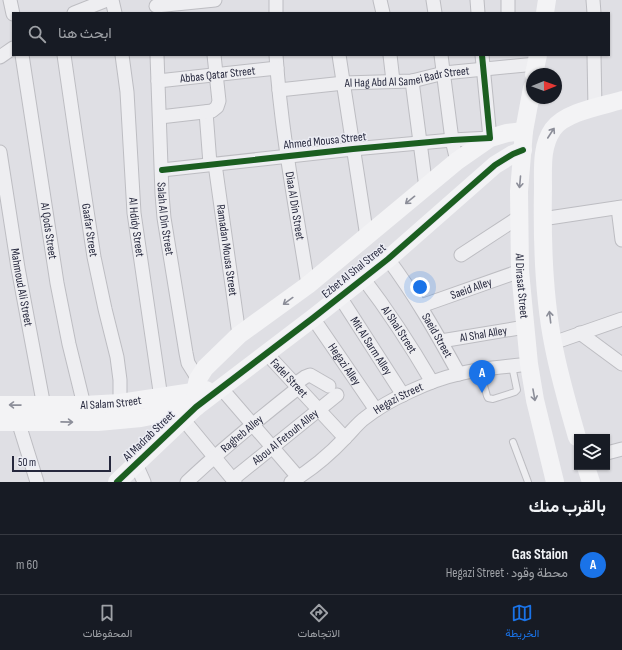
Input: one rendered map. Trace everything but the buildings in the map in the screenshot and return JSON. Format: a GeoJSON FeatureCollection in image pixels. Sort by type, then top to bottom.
{"type":"FeatureCollection","features":[{"type":"Feature","properties":{"kind":"street"},"geometry":{"type":"LineString","coordinates":[[10,0],[13,12]]}},
{"type":"Feature","properties":{"kind":"street"},"geometry":{"type":"LineString","coordinates":[[77,12],[107,0]]}},
{"type":"Feature","properties":{"kind":"street"},"geometry":{"type":"LineString","coordinates":[[112,0],[114,12]]}},
{"type":"Feature","properties":{"kind":"street"},"geometry":{"type":"LineString","coordinates":[[156,6],[215,0]]}},
{"type":"Feature","properties":{"kind":"street"},"geometry":{"type":"LineString","coordinates":[[276,0],[276,12]]}},
{"type":"Feature","properties":{"kind":"street"},"geometry":{"type":"LineString","coordinates":[[380,0],[383,12]]}},
{"type":"Feature","properties":{"kind":"street"},"geometry":{"type":"LineString","coordinates":[[433,0],[435,12]]}},
{"type":"Feature","properties":{"kind":"street"},"geometry":{"type":"LineString","coordinates":[[477,0],[478,12]]}},
{"type":"Feature","properties":{"kind":"street"},"geometry":{"type":"LineString","coordinates":[[508,0],[508,12]]}},
{"type":"Feature","properties":{"kind":"street"},"geometry":{"type":"LineString","coordinates":[[593,0],[594,12]]}},
{"type":"Feature","properties":{"kind":"street"},"geometry":{"type":"LineString","coordinates":[[0,57],[12,49]]}},
{"type":"Feature","properties":{"kind":"street","name":"Al Qods Street"},"geometry":{"type":"LineString","coordinates":[[22,56],[57,283],[69,344],[84,405]]}},
{"type":"Feature","properties":{"kind":"street","name":"Gaafar Street"},"geometry":{"type":"LineString","coordinates":[[64,56],[94,256],[117,357],[120,380],[120,403]]}},
{"type":"Feature","properties":{"kind":"street","name":"Al Hdidy Street"},"geometry":{"type":"LineString","coordinates":[[122,56],[128,108],[134,213],[161,398]]}},
{"type":"Feature","properties":{"kind":"street","name":"Salah Al Din Street"},"geometry":{"type":"LineString","coordinates":[[158,56],[164,218],[193,399],[214,456],[234,480]]}},
{"type":"Feature","properties":{"kind":"street"},"geometry":{"type":"LineString","coordinates":[[160,117],[212,111],[217,107],[219,101],[214,56]]}},
{"type":"Feature","properties":{"kind":"street","name":"Diaa Al Din Street"},"geometry":{"type":"LineString","coordinates":[[276,56],[287,156],[308,285]]}},
{"type":"Feature","properties":{"kind":"street"},"geometry":{"type":"LineString","coordinates":[[339,56],[367,237]]}},
{"type":"Feature","properties":{"kind":"street"},"geometry":{"type":"LineString","coordinates":[[390,56],[393,81]]}},
{"type":"Feature","properties":{"kind":"street"},"geometry":{"type":"LineString","coordinates":[[441,56],[452,140],[457,161]]}},
{"type":"Feature","properties":{"kind":"street"},"geometry":{"type":"LineString","coordinates":[[482,56],[490,138]]}},
{"type":"Feature","properties":{"kind":"street"},"geometry":{"type":"LineString","coordinates":[[594,56],[595,108]]}},
{"type":"Feature","properties":{"kind":"street","name":"Al Hag Abd Al Samei Badr Street"},"geometry":{"type":"LineString","coordinates":[[279,90],[344,83],[412,81],[444,73],[483,69],[513,60],[536,64]]}},
{"type":"Feature","properties":{"kind":"street","name":"Abbas Qatar Street"},"geometry":{"type":"LineString","coordinates":[[158,81],[277,68]]}},
{"type":"Feature","properties":{"kind":"street"},"geometry":{"type":"LineString","coordinates":[[412,81],[426,188]]}},
{"type":"Feature","properties":{"kind":"street","name":"Al Dirasat Street"},"geometry":{"type":"LineString","coordinates":[[576,434],[553,343],[545,277],[542,219],[544,152],[547,139],[554,128],[563,120],[622,100]]}},
{"type":"Feature","properties":{"kind":"street","name":"Al Dirasat Street"},"geometry":{"type":"LineString","coordinates":[[529,104],[524,131],[519,191],[520,271],[525,327],[520,365],[541,429],[555,482]]}},
{"type":"Feature","properties":{"kind":"street","name":"Ramadan Mousa Street"},"geometry":{"type":"LineString","coordinates":[[206,112],[239,336]]}},
{"type":"Feature","properties":{"kind":"street","name":"Ezbet Al Shal Street"},"geometry":{"type":"LineString","coordinates":[[193,399],[204,368],[239,336],[308,285],[457,161],[490,138],[507,133],[524,131]]}},
{"type":"Feature","properties":{"kind":"street","name":"Ahmed Mousa Street"},"geometry":{"type":"LineString","coordinates":[[162,170],[353,149],[490,138]]}},
{"type":"Feature","properties":{"kind":"street","name":"Ezbet Al Shal Street"},"geometry":{"type":"LineString","coordinates":[[221,388],[388,259],[495,165],[523,150]]}},
{"type":"Feature","properties":{"kind":"street","name":"Mahmoud Ali Street"},"geometry":{"type":"LineString","coordinates":[[0,152],[18,268],[46,413]]}},
{"type":"Feature","properties":{"kind":"street"},"geometry":{"type":"LineString","coordinates":[[542,219],[620,207],[622,240]]}},
{"type":"Feature","properties":{"kind":"street"},"geometry":{"type":"LineString","coordinates":[[461,255],[519,217]]}},
{"type":"Feature","properties":{"kind":"street","name":"Saeid Street"},"geometry":{"type":"LineString","coordinates":[[388,259],[405,281],[421,306],[459,374]]}},
{"type":"Feature","properties":{"kind":"street","name":"Saeid Alley"},"geometry":{"type":"LineString","coordinates":[[421,306],[520,271]]}},
{"type":"Feature","properties":{"kind":"street","name":"Al Shal Street"},"geometry":{"type":"LineString","coordinates":[[363,278],[400,329],[432,382]]}},
{"type":"Feature","properties":{"kind":"street","name":"Mit Al Sarm Alley"},"geometry":{"type":"LineString","coordinates":[[340,297],[403,395]]}},
{"type":"Feature","properties":{"kind":"street","name":"Hegazi Alley"},"geometry":{"type":"LineString","coordinates":[[313,318],[376,410]]}},
{"type":"Feature","properties":{"kind":"street"},"geometry":{"type":"LineString","coordinates":[[553,343],[622,319]]}},
{"type":"Feature","properties":{"kind":"street","name":"Al Shal Alley"},"geometry":{"type":"LineString","coordinates":[[441,341],[525,327]]}},
{"type":"Feature","properties":{"kind":"street"},"geometry":{"type":"LineString","coordinates":[[580,333],[622,364]]}},
{"type":"Feature","properties":{"kind":"street","name":"Fadel Street"},"geometry":{"type":"LineString","coordinates":[[266,353],[345,438]]}},
{"type":"Feature","properties":{"kind":"street","name":"Hegazi Street"},"geometry":{"type":"LineString","coordinates":[[295,480],[345,438],[365,418],[403,395],[432,382],[459,374],[520,365]]}},
{"type":"Feature","properties":{"kind":"street","name":"Ragheb Alley"},"geometry":{"type":"LineString","coordinates":[[187,482],[214,456],[297,386],[305,377],[310,376],[333,391]]}},
{"type":"Feature","properties":{"kind":"street"},"geometry":{"type":"LineString","coordinates":[[221,388],[272,447],[295,480]]}},
{"type":"Feature","properties":{"kind":"street","name":"Al Salam Street"},"geometry":{"type":"LineString","coordinates":[[0,405],[98,422],[140,418],[221,388]]}},
{"type":"Feature","properties":{"kind":"street","name":"Abou Al Fetouh Alley"},"geometry":{"type":"LineString","coordinates":[[234,480],[272,447],[319,410],[333,391]]}},
{"type":"Feature","properties":{"kind":"street","name":"Al Salam Street"},"geometry":{"type":"LineString","coordinates":[[0,422],[18,421],[84,405],[120,403],[161,398],[193,399]]}},
{"type":"Feature","properties":{"kind":"street","name":"Al Madrab Street"},"geometry":{"type":"LineString","coordinates":[[117,482],[136,464],[193,399]]}},
{"type":"Feature","properties":{"kind":"street"},"geometry":{"type":"LineString","coordinates":[[18,421],[37,482]]}},
{"type":"Feature","properties":{"kind":"street"},"geometry":{"type":"LineString","coordinates":[[610,452],[622,449]]}},
{"type":"Feature","properties":{"kind":"street"},"geometry":{"type":"LineString","coordinates":[[136,464],[144,482]]}},
{"type":"Feature","properties":{"kind":"street"},"geometry":{"type":"LineString","coordinates":[[587,470],[591,482]]}},
{"type":"Feature","properties":{"kind":"lane"},"geometry":{"type":"LineString","coordinates":[[480,371],[487,396],[488,398],[493,399],[517,390],[520,365]]}},
{"type":"Feature","properties":{"kind":"lane"},"geometry":{"type":"LineString","coordinates":[[513,442],[528,482]]}},
{"type":"Feature","properties":{"kind":"cycle path"},"geometry":{"type":"LineString","coordinates":[[162,170],[353,149],[490,138],[482,56]]}},
{"type":"Feature","properties":{"kind":"cycle path"},"geometry":{"type":"LineString","coordinates":[[117,482],[196,407],[388,259],[495,165],[523,150]]}},
{"type":"Feature","properties":{"kind":"place","name":"Gas Staion"},"geometry":{"type":"Point","coordinates":[482,393]}}]}
